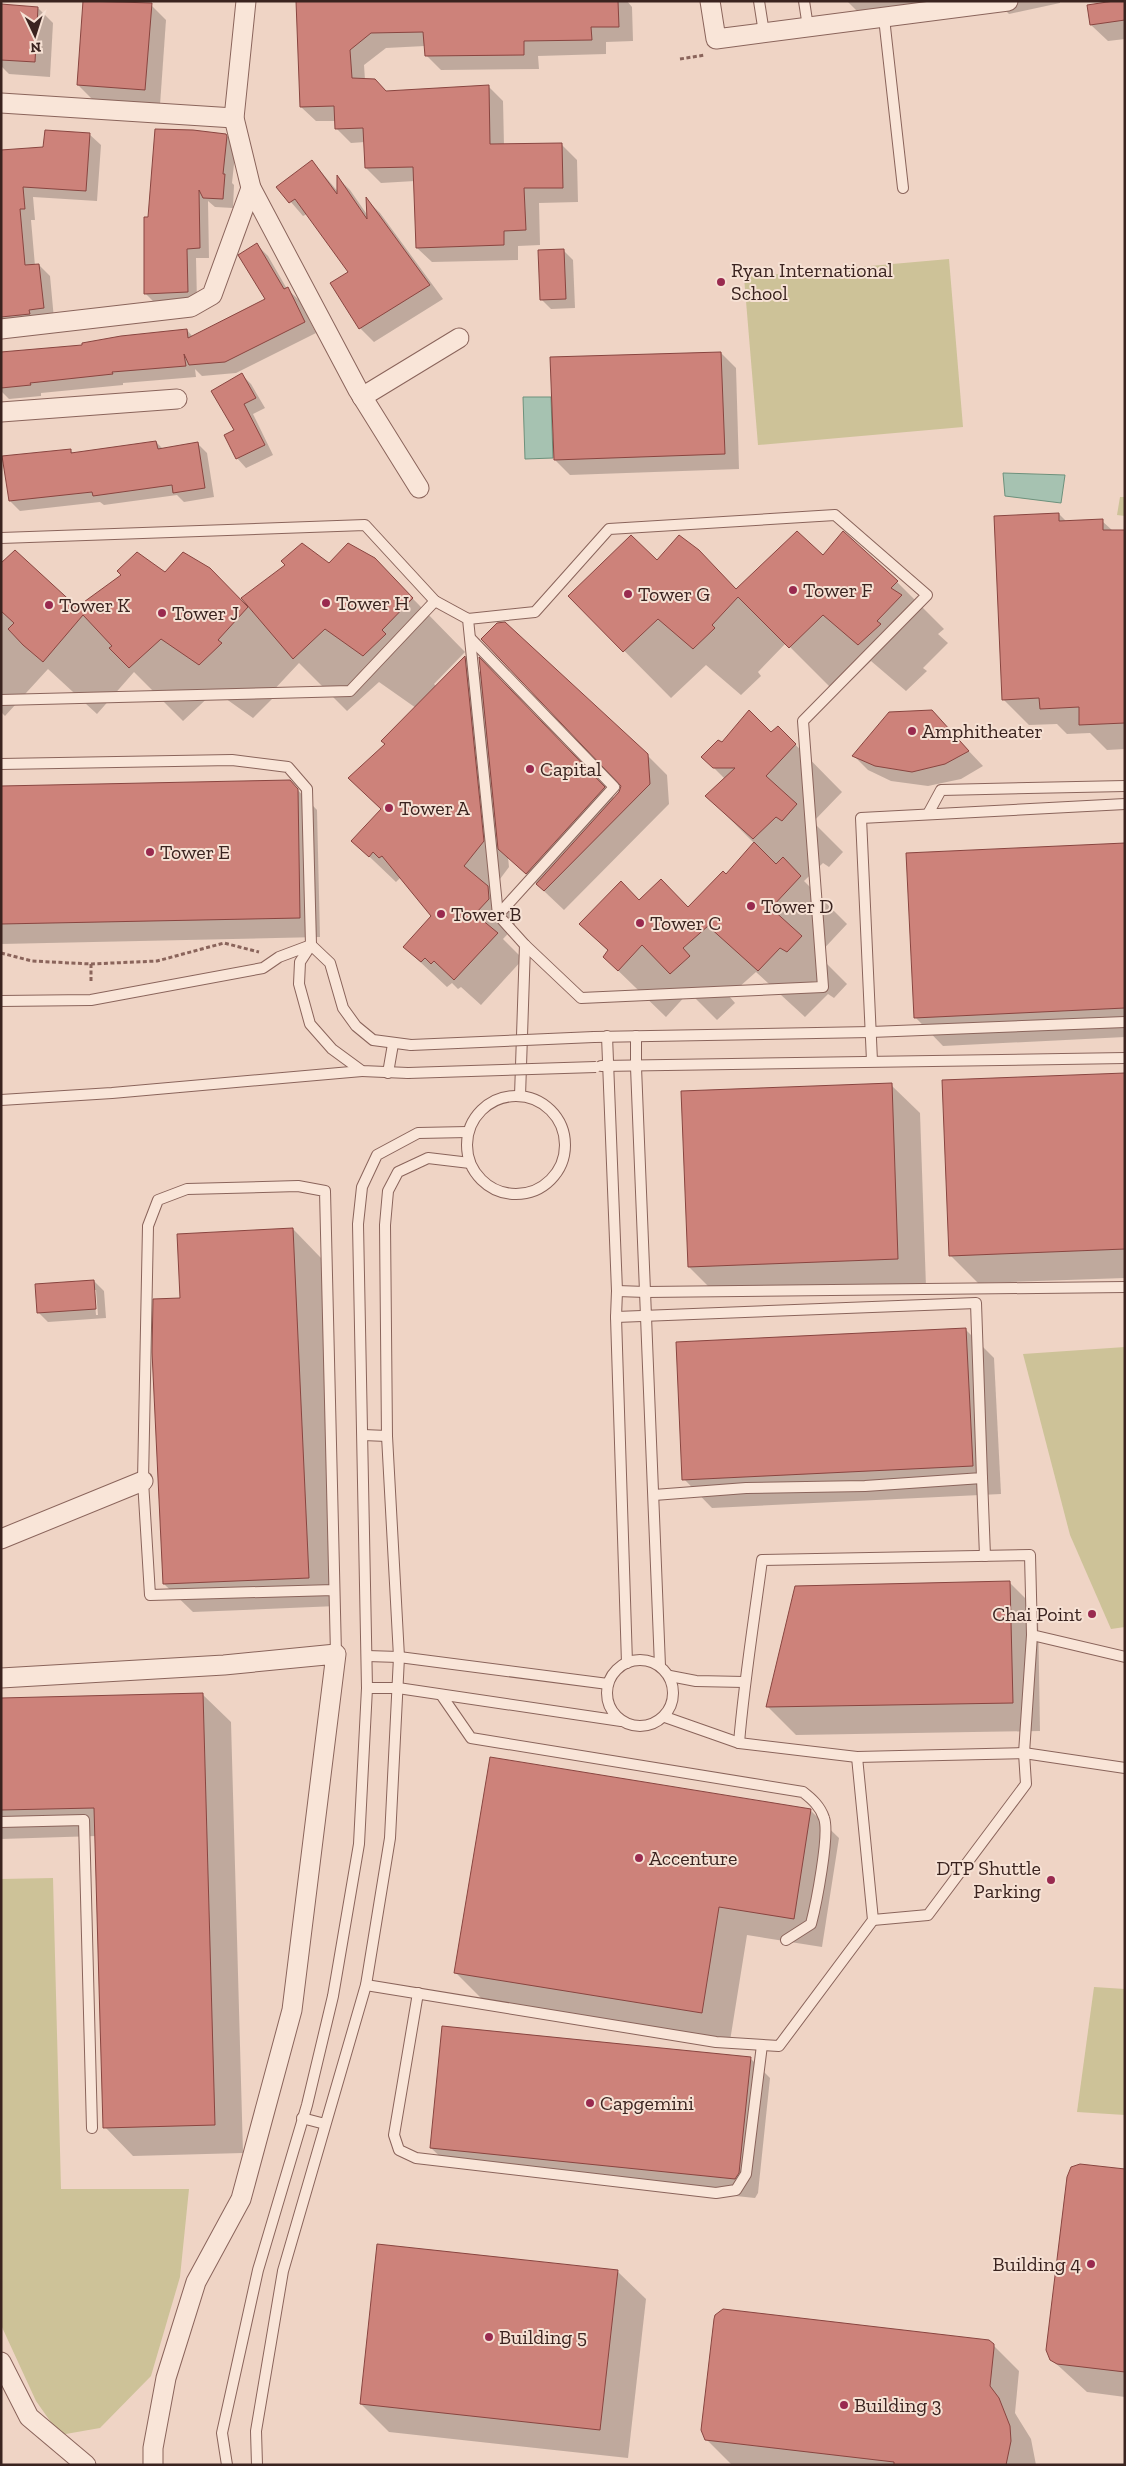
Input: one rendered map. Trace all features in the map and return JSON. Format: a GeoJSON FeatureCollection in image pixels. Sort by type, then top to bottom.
{"type":"FeatureCollection","features":[{"type":"Feature","properties":{"kind":"street"},"geometry":{"type":"LineString","coordinates":[[246,1],[234,118],[251,188],[362,397],[419,488]]}},
{"type":"Feature","properties":{"kind":"street"},"geometry":{"type":"LineString","coordinates":[[710,1],[716,40],[884,18],[963,4],[1008,1]]}},
{"type":"Feature","properties":{"kind":"street"},"geometry":{"type":"LineString","coordinates":[[1,103],[234,118]]}},
{"type":"Feature","properties":{"kind":"street"},"geometry":{"type":"LineString","coordinates":[[1,329],[191,307],[212,296],[251,188]]}},
{"type":"Feature","properties":{"kind":"street"},"geometry":{"type":"LineString","coordinates":[[362,397],[459,338]]}},
{"type":"Feature","properties":{"kind":"street"},"geometry":{"type":"LineString","coordinates":[[1,412],[177,399]]}},
{"type":"Feature","properties":{"kind":"street"},"geometry":{"type":"LineString","coordinates":[[1,1539],[143,1481]]}},
{"type":"Feature","properties":{"kind":"street"},"geometry":{"type":"LineString","coordinates":[[1,1678],[224,1665],[336,1654],[292,2010],[241,2199],[196,2282],[166,2378],[153,2448],[153,2465]]}},
{"type":"Feature","properties":{"kind":"street"},"geometry":{"type":"LineString","coordinates":[[1,2362],[29,2417],[86,2465]]}},
{"type":"Feature","properties":{"kind":"lane"},"geometry":{"type":"LineString","coordinates":[[759,1],[764,33]]}},
{"type":"Feature","properties":{"kind":"lane"},"geometry":{"type":"LineString","coordinates":[[804,1],[808,27]]}},
{"type":"Feature","properties":{"kind":"lane"},"geometry":{"type":"LineString","coordinates":[[884,18],[903,188]]}},
{"type":"Feature","properties":{"kind":"lane"},"geometry":{"type":"LineString","coordinates":[[1,538],[365,525],[435,601],[468,619],[535,612],[609,529],[835,515],[928,595],[803,721],[823,987],[581,998],[525,945],[498,915],[468,619]]}},
{"type":"Feature","properties":{"kind":"lane"},"geometry":{"type":"LineString","coordinates":[[1,700],[350,691],[435,601]]}},
{"type":"Feature","properties":{"kind":"lane"},"geometry":{"type":"LineString","coordinates":[[471,639],[614,787],[498,915]]}},
{"type":"Feature","properties":{"kind":"lane"},"geometry":{"type":"LineString","coordinates":[[1,764],[232,760],[288,767],[307,789],[311,945],[300,962],[299,984],[310,1024],[332,1049],[362,1071]]}},
{"type":"Feature","properties":{"kind":"lane"},"geometry":{"type":"LineString","coordinates":[[928,814],[941,790],[1125,786]]}},
{"type":"Feature","properties":{"kind":"lane"},"geometry":{"type":"LineString","coordinates":[[872,1061],[861,818],[1125,804]]}},
{"type":"Feature","properties":{"kind":"lane"},"geometry":{"type":"LineString","coordinates":[[1,1001],[91,1000],[263,968],[279,957],[311,945]]}},
{"type":"Feature","properties":{"kind":"lane"},"geometry":{"type":"LineString","coordinates":[[311,945],[330,962],[342,1008],[356,1026],[373,1040],[393,1044],[412,1045],[607,1036],[871,1032],[1125,1022]]}},
{"type":"Feature","properties":{"kind":"lane"},"geometry":{"type":"LineString","coordinates":[[520,1096],[525,945]]}},
{"type":"Feature","properties":{"kind":"lane"},"geometry":{"type":"LineString","coordinates":[[607,1036],[617,1291],[616,1317],[627,1663]]}},
{"type":"Feature","properties":{"kind":"lane"},"geometry":{"type":"LineString","coordinates":[[636,1036],[660,1666]]}},
{"type":"Feature","properties":{"kind":"lane"},"geometry":{"type":"LineString","coordinates":[[388,1073],[393,1044]]}},
{"type":"Feature","properties":{"kind":"lane"},"geometry":{"type":"LineString","coordinates":[[1,1100],[112,1093],[362,1071],[408,1073],[608,1066],[1125,1058]]}},
{"type":"Feature","properties":{"kind":"lane"},"geometry":{"type":"LineString","coordinates":[[520,1096],[536,1100],[550,1110],[560,1123],[565,1139],[564,1156],[558,1171],[548,1182],[535,1191],[520,1194],[504,1193],[490,1187],[478,1176],[470,1163],[466,1147],[468,1132],[476,1117],[488,1105],[503,1098],[520,1096]]}},
{"type":"Feature","properties":{"kind":"lane"},"geometry":{"type":"LineString","coordinates":[[227,2465],[222,2432],[226,2413],[258,2270],[302,2118],[335,1987],[359,1844],[368,1688],[358,1224],[362,1187],[376,1155],[418,1132],[468,1132]]}},
{"type":"Feature","properties":{"kind":"lane"},"geometry":{"type":"LineString","coordinates":[[257,2465],[256,2431],[283,2272],[366,1985],[390,1838],[399,1657],[387,1436],[385,1225],[388,1191],[398,1172],[428,1158],[470,1163]]}},
{"type":"Feature","properties":{"kind":"lane"},"geometry":{"type":"LineString","coordinates":[[334,1590],[150,1595],[143,1481],[148,1226],[158,1200],[187,1189],[298,1186],[325,1191],[336,1654]]}},
{"type":"Feature","properties":{"kind":"lane"},"geometry":{"type":"LineString","coordinates":[[617,1291],[1125,1287]]}},
{"type":"Feature","properties":{"kind":"lane"},"geometry":{"type":"LineString","coordinates":[[616,1317],[976,1303],[985,1556]]}},
{"type":"Feature","properties":{"kind":"lane"},"geometry":{"type":"LineString","coordinates":[[362,1435],[387,1436]]}},
{"type":"Feature","properties":{"kind":"lane"},"geometry":{"type":"LineString","coordinates":[[654,1496],[746,1488],[883,1485],[982,1478]]}},
{"type":"Feature","properties":{"kind":"lane"},"geometry":{"type":"LineString","coordinates":[[739,1743],[744,1682],[750,1662],[762,1560],[1030,1555],[1032,1635],[1024,1753],[1026,1784],[928,1915],[873,1920]]}},
{"type":"Feature","properties":{"kind":"lane"},"geometry":{"type":"LineString","coordinates":[[1032,1635],[1125,1657]]}},
{"type":"Feature","properties":{"kind":"lane"},"geometry":{"type":"LineString","coordinates":[[367,1656],[399,1657],[608,1684]]}},
{"type":"Feature","properties":{"kind":"lane"},"geometry":{"type":"LineString","coordinates":[[368,1688],[398,1688],[621,1721],[639,1727],[648,1726],[665,1717],[672,1705],[674,1690],[670,1676],[660,1666],[644,1660],[627,1663],[619,1668],[608,1684],[607,1694],[609,1704],[621,1721]]}},
{"type":"Feature","properties":{"kind":"lane"},"geometry":{"type":"LineString","coordinates":[[670,1676],[696,1681],[744,1682]]}},
{"type":"Feature","properties":{"kind":"lane"},"geometry":{"type":"LineString","coordinates":[[442,1696],[471,1738],[803,1792],[816,1802],[825,1820],[818,1900],[811,1924],[786,1940]]}},
{"type":"Feature","properties":{"kind":"lane"},"geometry":{"type":"LineString","coordinates":[[665,1717],[739,1743],[858,1757],[1024,1753],[1125,1768]]}},
{"type":"Feature","properties":{"kind":"lane"},"geometry":{"type":"LineString","coordinates":[[366,1985],[716,2042],[778,2046],[873,1920],[858,1757]]}},
{"type":"Feature","properties":{"kind":"lane"},"geometry":{"type":"LineString","coordinates":[[1,1822],[84,1820],[92,2128]]}},
{"type":"Feature","properties":{"kind":"lane"},"geometry":{"type":"LineString","coordinates":[[418,1993],[394,2135],[399,2150],[416,2158],[716,2193],[736,2190],[746,2174],[762,2045]]}},
{"type":"Feature","properties":{"kind":"lane"},"geometry":{"type":"LineString","coordinates":[[302,2118],[325,2124]]}},
{"type":"Feature","properties":{"kind":"path"},"geometry":{"type":"LineString","coordinates":[[680,59],[709,55]]}},
{"type":"Feature","properties":{"kind":"path"},"geometry":{"type":"LineString","coordinates":[[1,953],[32,961],[118,964],[157,961],[224,943],[279,957]]}},
{"type":"Feature","properties":{"kind":"shaded area"},"geometry":{"type":"Polygon","coordinates":[[[949,259],[963,427],[758,445],[744,277],[949,259]]]}},
{"type":"Feature","properties":{"kind":"shaded area"},"geometry":{"type":"Polygon","coordinates":[[[523,397],[551,397],[553,458],[525,459],[523,397]]]}},
{"type":"Feature","properties":{"kind":"shaded area"},"geometry":{"type":"Polygon","coordinates":[[[1003,473],[1065,475],[1061,503],[1005,496],[1003,473]]]}},
{"type":"Feature","properties":{"kind":"shaded area"},"geometry":{"type":"Polygon","coordinates":[[[1120,497],[1125,497],[1125,516],[1117,515],[1120,497]]]}},
{"type":"Feature","properties":{"kind":"shaded area"},"geometry":{"type":"Polygon","coordinates":[[[1125,1347],[1125,1627],[1111,1629],[1070,1535],[1023,1354],[1125,1347]]]}},
{"type":"Feature","properties":{"kind":"shaded area"},"geometry":{"type":"Polygon","coordinates":[[[53,1878],[61,2189],[189,2189],[180,2277],[151,2376],[100,2428],[60,2435],[36,2401],[1,2325],[1,1879],[53,1878]]]}},
{"type":"Feature","properties":{"kind":"shaded area"},"geometry":{"type":"Polygon","coordinates":[[[1094,1987],[1125,1989],[1125,2115],[1077,2112],[1094,1987]]]}},
{"type":"Feature","properties":{"kind":"building"},"geometry":{"type":"Polygon","coordinates":[[[83,1],[152,3],[145,90],[77,85],[83,1]]]}},
{"type":"Feature","properties":{"kind":"building"},"geometry":{"type":"Polygon","coordinates":[[[296,1],[618,1],[619,27],[591,27],[592,40],[524,41],[524,55],[425,56],[423,32],[371,33],[350,50],[352,78],[375,79],[386,91],[489,85],[490,144],[562,143],[563,188],[524,188],[526,230],[504,231],[504,245],[416,248],[413,167],[365,168],[363,128],[335,129],[334,106],[300,107],[296,1]]]}},
{"type":"Feature","properties":{"kind":"building"},"geometry":{"type":"Polygon","coordinates":[[[1125,1],[1125,20],[1090,25],[1087,5],[1125,1]]]}},
{"type":"Feature","properties":{"kind":"building"},"geometry":{"type":"Polygon","coordinates":[[[1,4],[38,7],[35,62],[1,60],[1,4]]]}},
{"type":"Feature","properties":{"kind":"building"},"geometry":{"type":"Polygon","coordinates":[[[155,129],[193,130],[226,134],[227,136],[223,174],[225,174],[223,199],[203,198],[199,190],[200,248],[187,249],[188,292],[144,294],[144,217],[148,217],[155,129]]]}},
{"type":"Feature","properties":{"kind":"building"},"geometry":{"type":"Polygon","coordinates":[[[45,130],[90,133],[86,191],[23,187],[25,209],[20,209],[25,265],[39,264],[44,308],[29,310],[30,314],[1,317],[1,150],[43,147],[45,130]]]}},
{"type":"Feature","properties":{"kind":"building"},"geometry":{"type":"Polygon","coordinates":[[[312,160],[337,194],[337,175],[367,219],[366,197],[430,285],[359,329],[330,283],[348,272],[295,199],[289,203],[276,187],[312,160]]]}},
{"type":"Feature","properties":{"kind":"building"},"geometry":{"type":"Polygon","coordinates":[[[257,243],[284,289],[288,287],[305,322],[225,362],[189,365],[184,354],[186,366],[112,372],[113,374],[1,388],[1,352],[82,345],[82,343],[121,336],[187,329],[188,338],[265,299],[238,255],[257,243]]]}},
{"type":"Feature","properties":{"kind":"building"},"geometry":{"type":"Polygon","coordinates":[[[564,249],[566,299],[540,300],[538,250],[564,249]]]}},
{"type":"Feature","properties":{"kind":"building"},"geometry":{"type":"Polygon","coordinates":[[[721,352],[725,454],[554,460],[550,357],[721,352]]]}},
{"type":"Feature","properties":{"kind":"building"},"geometry":{"type":"Polygon","coordinates":[[[242,373],[256,398],[244,404],[265,445],[236,459],[224,435],[234,430],[211,391],[242,373]]]}},
{"type":"Feature","properties":{"kind":"building"},"geometry":{"type":"Polygon","coordinates":[[[156,441],[158,449],[198,442],[205,488],[173,493],[172,485],[93,496],[92,492],[9,501],[2,456],[71,449],[71,453],[156,441]]]}},
{"type":"Feature","properties":{"kind":"building"},"geometry":{"type":"Polygon","coordinates":[[[1059,513],[1059,521],[1103,519],[1103,530],[1125,530],[1125,723],[1079,725],[1079,707],[1040,709],[1039,698],[1002,700],[994,516],[1059,513]]]}},
{"type":"Feature","properties":{"kind":"building"},"geometry":{"type":"Polygon","coordinates":[[[797,531],[823,555],[843,531],[898,581],[891,588],[902,595],[877,621],[881,624],[858,645],[823,615],[789,648],[738,597],[712,625],[715,628],[693,649],[658,619],[623,652],[568,596],[631,535],[657,560],[679,535],[699,550],[736,589],[797,531]]]}},
{"type":"Feature","properties":{"kind":"building","name":"Tower H"},"geometry":{"type":"Polygon","coordinates":[[[302,543],[329,563],[348,543],[375,558],[413,598],[382,630],[386,634],[363,656],[325,629],[293,659],[241,598],[285,565],[281,561],[302,543]]]}},
{"type":"Feature","properties":{"kind":"building"},"geometry":{"type":"Polygon","coordinates":[[[15,550],[77,607],[121,575],[117,571],[137,552],[165,572],[183,552],[210,568],[248,607],[218,640],[222,643],[199,665],[161,639],[129,668],[109,648],[112,646],[83,615],[43,662],[8,629],[14,623],[1,611],[1,563],[15,550]]]}},
{"type":"Feature","properties":{"kind":"building"},"geometry":{"type":"Polygon","coordinates":[[[505,622],[648,754],[650,784],[544,891],[536,884],[619,792],[621,786],[481,639],[497,623],[505,622]]]}},
{"type":"Feature","properties":{"kind":"building"},"geometry":{"type":"Polygon","coordinates":[[[465,656],[484,841],[464,866],[488,886],[489,899],[475,914],[498,933],[454,980],[434,961],[431,964],[425,958],[421,962],[403,947],[431,916],[382,856],[379,858],[373,852],[369,857],[351,841],[381,809],[348,778],[385,744],[381,741],[465,656]]]}},
{"type":"Feature","properties":{"kind":"building"},"geometry":{"type":"Polygon","coordinates":[[[479,657],[605,787],[526,874],[498,849],[479,657]]]}},
{"type":"Feature","properties":{"kind":"building"},"geometry":{"type":"Polygon","coordinates":[[[749,710],[771,732],[778,726],[796,744],[766,776],[797,804],[782,821],[776,817],[753,839],[705,796],[735,768],[713,768],[701,757],[718,740],[722,742],[749,710]]]}},
{"type":"Feature","properties":{"kind":"building","name":"Amphitheater"},"geometry":{"type":"Polygon","coordinates":[[[932,710],[969,751],[945,764],[912,772],[875,766],[852,756],[889,712],[932,710]]]}},
{"type":"Feature","properties":{"kind":"building","name":"Tower E"},"geometry":{"type":"Polygon","coordinates":[[[290,780],[298,789],[300,918],[1,924],[1,786],[290,780]]]}},
{"type":"Feature","properties":{"kind":"building"},"geometry":{"type":"Polygon","coordinates":[[[754,842],[776,864],[783,857],[801,876],[771,908],[802,936],[787,952],[780,948],[758,971],[708,926],[683,948],[690,956],[670,974],[642,945],[618,971],[603,957],[608,950],[579,924],[621,881],[639,900],[661,879],[688,907],[723,871],[726,874],[754,842]]]}},
{"type":"Feature","properties":{"kind":"building"},"geometry":{"type":"Polygon","coordinates":[[[1125,843],[1125,1008],[914,1018],[906,853],[1125,843]]]}},
{"type":"Feature","properties":{"kind":"building"},"geometry":{"type":"Polygon","coordinates":[[[1125,1073],[1125,1249],[949,1256],[942,1080],[1125,1073]]]}},
{"type":"Feature","properties":{"kind":"building"},"geometry":{"type":"Polygon","coordinates":[[[892,1083],[898,1259],[688,1267],[681,1091],[892,1083]]]}},
{"type":"Feature","properties":{"kind":"building"},"geometry":{"type":"Polygon","coordinates":[[[293,1228],[309,1578],[163,1584],[152,1352],[153,1299],[180,1298],[177,1234],[293,1228]]]}},
{"type":"Feature","properties":{"kind":"building"},"geometry":{"type":"Polygon","coordinates":[[[94,1280],[96,1309],[37,1313],[35,1284],[94,1280]]]}},
{"type":"Feature","properties":{"kind":"building"},"geometry":{"type":"Polygon","coordinates":[[[966,1328],[973,1466],[682,1480],[676,1342],[966,1328]]]}},
{"type":"Feature","properties":{"kind":"building"},"geometry":{"type":"Polygon","coordinates":[[[1010,1581],[1013,1703],[766,1707],[795,1586],[1010,1581]]]}},
{"type":"Feature","properties":{"kind":"building"},"geometry":{"type":"Polygon","coordinates":[[[203,1693],[215,2125],[103,2128],[94,1808],[1,1810],[1,1698],[203,1693]]]}},
{"type":"Feature","properties":{"kind":"building","name":"Accenture"},"geometry":{"type":"Polygon","coordinates":[[[490,1757],[811,1809],[794,1919],[719,1907],[702,2013],[454,1973],[490,1757]]]}},
{"type":"Feature","properties":{"kind":"building","name":"Capgemini"},"geometry":{"type":"Polygon","coordinates":[[[442,2026],[751,2057],[739,2173],[735,2179],[430,2148],[442,2026]]]}},
{"type":"Feature","properties":{"kind":"building","name":"Building 4"},"geometry":{"type":"Polygon","coordinates":[[[1080,2164],[1125,2169],[1125,2372],[1057,2364],[1050,2360],[1046,2350],[1067,2177],[1071,2167],[1080,2164]]]}},
{"type":"Feature","properties":{"kind":"building","name":"Building 5"},"geometry":{"type":"Polygon","coordinates":[[[377,2244],[618,2270],[600,2430],[360,2404],[377,2244]]]}},
{"type":"Feature","properties":{"kind":"building","name":"Building 3"},"geometry":{"type":"Polygon","coordinates":[[[723,2309],[989,2340],[994,2344],[990,2386],[999,2398],[1010,2426],[1011,2441],[1006,2465],[894,2465],[894,2462],[705,2440],[701,2430],[714,2319],[715,2315],[723,2309]]]}},
{"type":"Feature","properties":{"kind":"place","name":"Ryan International School"},"geometry":{"type":"Point","coordinates":[721,282]}},
{"type":"Feature","properties":{"kind":"place","name":"Tower F"},"geometry":{"type":"Point","coordinates":[793,590]}},
{"type":"Feature","properties":{"kind":"place","name":"Tower G"},"geometry":{"type":"Point","coordinates":[628,594]}},
{"type":"Feature","properties":{"kind":"place","name":"Tower H"},"geometry":{"type":"Point","coordinates":[326,603]}},
{"type":"Feature","properties":{"kind":"place","name":"Tower K"},"geometry":{"type":"Point","coordinates":[49,605]}},
{"type":"Feature","properties":{"kind":"place","name":"Tower J"},"geometry":{"type":"Point","coordinates":[162,613]}},
{"type":"Feature","properties":{"kind":"place","name":"Amphitheater"},"geometry":{"type":"Point","coordinates":[912,731]}},
{"type":"Feature","properties":{"kind":"place","name":"Capital"},"geometry":{"type":"Point","coordinates":[530,769]}},
{"type":"Feature","properties":{"kind":"place","name":"Tower A"},"geometry":{"type":"Point","coordinates":[389,808]}},
{"type":"Feature","properties":{"kind":"place","name":"Tower E"},"geometry":{"type":"Point","coordinates":[150,852]}},
{"type":"Feature","properties":{"kind":"place","name":"Tower D"},"geometry":{"type":"Point","coordinates":[751,906]}},
{"type":"Feature","properties":{"kind":"place","name":"Tower B"},"geometry":{"type":"Point","coordinates":[441,914]}},
{"type":"Feature","properties":{"kind":"place","name":"Tower C"},"geometry":{"type":"Point","coordinates":[640,923]}},
{"type":"Feature","properties":{"kind":"place","name":"Chai Point"},"geometry":{"type":"Point","coordinates":[1092,1614]}},
{"type":"Feature","properties":{"kind":"place","name":"Accenture"},"geometry":{"type":"Point","coordinates":[639,1858]}},
{"type":"Feature","properties":{"kind":"place","name":"DTP Shuttle Parking"},"geometry":{"type":"Point","coordinates":[1051,1880]}},
{"type":"Feature","properties":{"kind":"place","name":"Capgemini"},"geometry":{"type":"Point","coordinates":[590,2103]}},
{"type":"Feature","properties":{"kind":"place","name":"Building 4"},"geometry":{"type":"Point","coordinates":[1091,2264]}},
{"type":"Feature","properties":{"kind":"place","name":"Building 5"},"geometry":{"type":"Point","coordinates":[489,2337]}},
{"type":"Feature","properties":{"kind":"place","name":"Building 3"},"geometry":{"type":"Point","coordinates":[844,2405]}}]}
